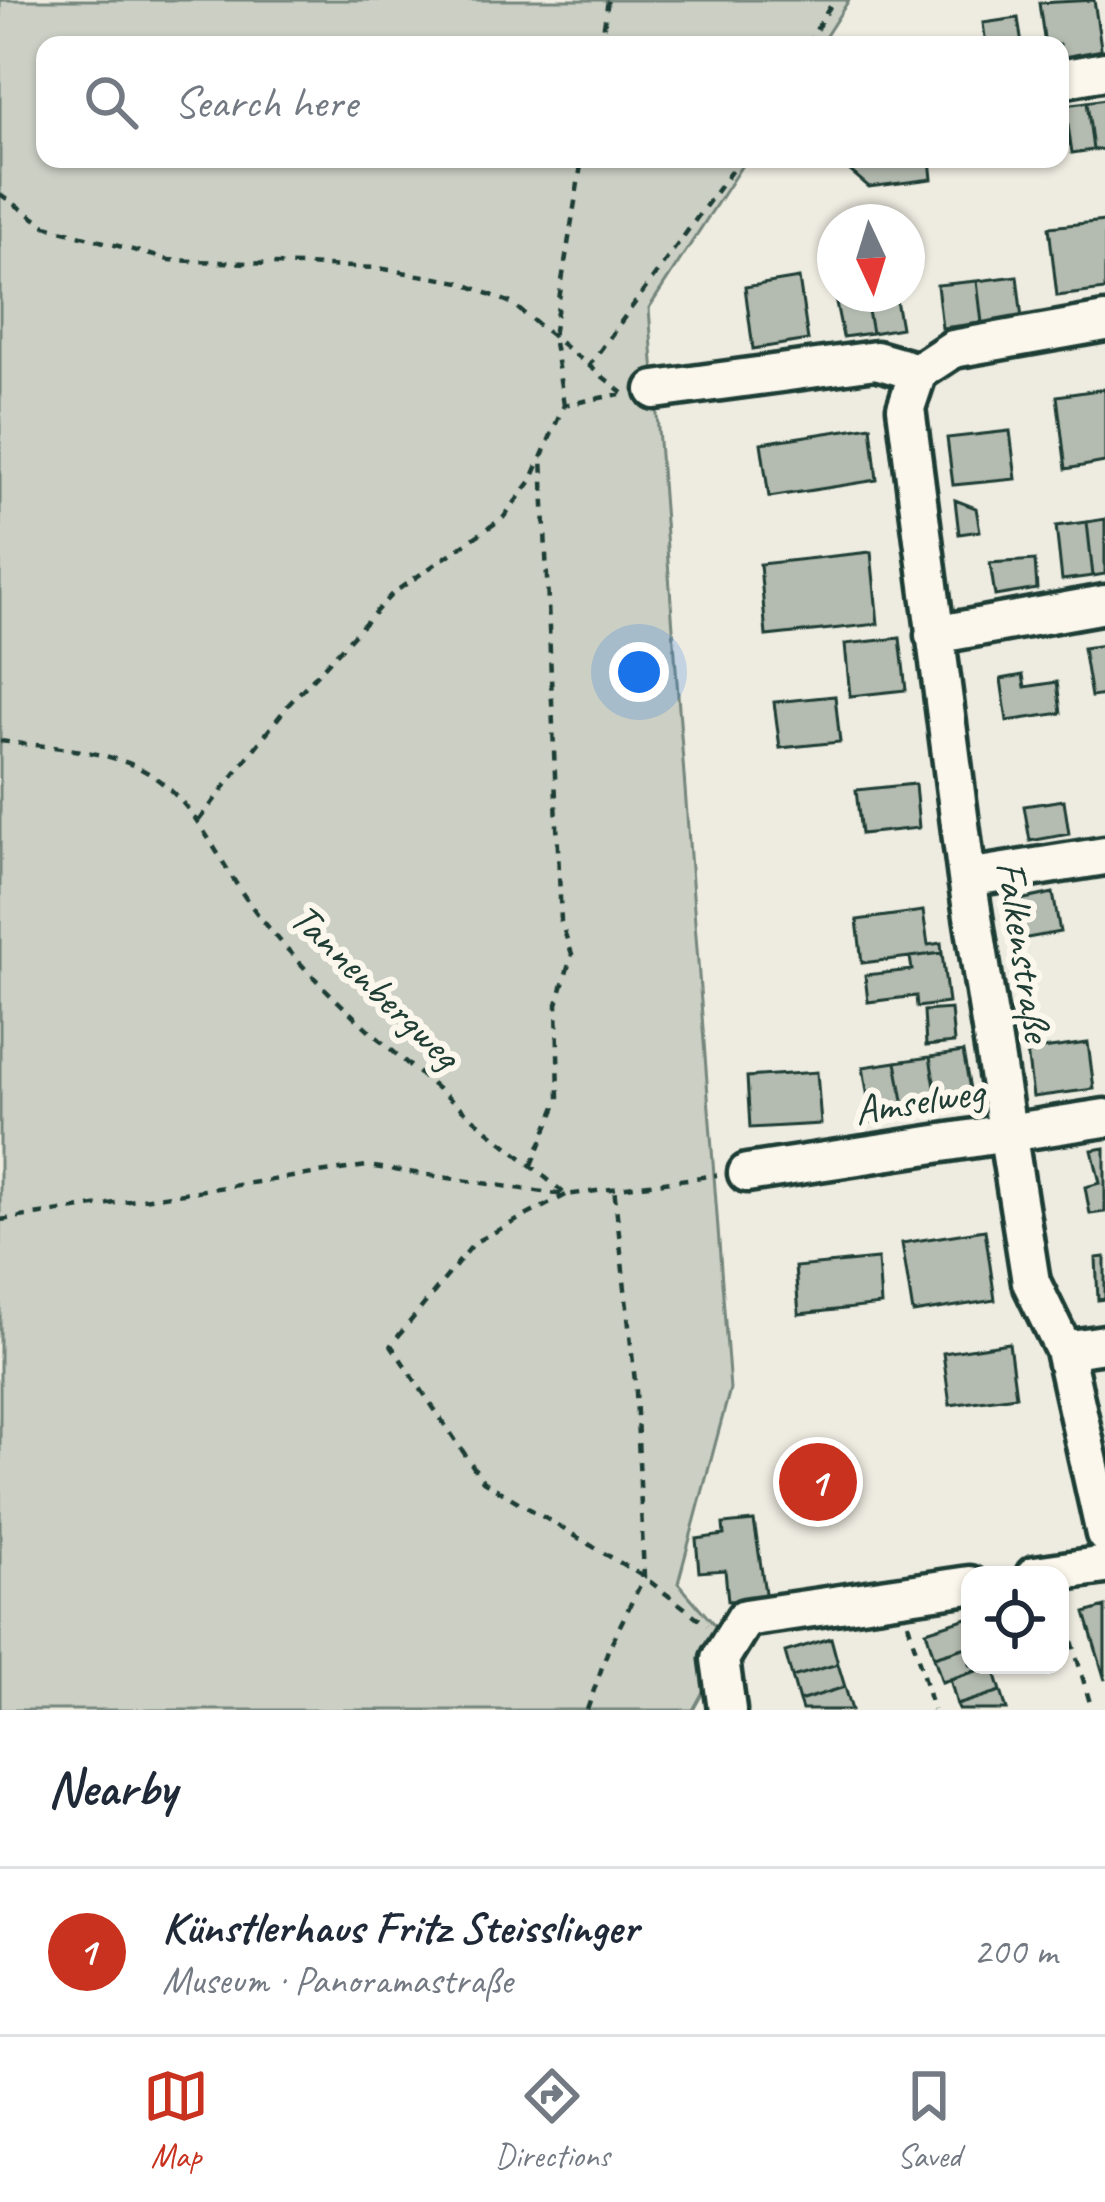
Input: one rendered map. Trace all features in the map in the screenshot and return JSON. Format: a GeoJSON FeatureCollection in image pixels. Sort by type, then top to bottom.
{"type":"FeatureCollection","features":[{"type":"Feature","properties":{"kind":"street"},"geometry":{"type":"LineString","coordinates":[[1069,78],[1105,71]]}},
{"type":"Feature","properties":{"kind":"street"},"geometry":{"type":"LineString","coordinates":[[639,391],[876,361],[918,372],[952,349],[1105,322]]}},
{"type":"Feature","properties":{"kind":"street","name":"Falkenstraße"},"geometry":{"type":"LineString","coordinates":[[918,372],[906,408],[967,878],[1006,1134],[1031,1282],[1064,1350],[1105,1534]]}},
{"type":"Feature","properties":{"kind":"street"},"geometry":{"type":"LineString","coordinates":[[934,635],[1105,604]]}},
{"type":"Feature","properties":{"kind":"street"},"geometry":{"type":"LineString","coordinates":[[967,878],[1105,856]]}},
{"type":"Feature","properties":{"kind":"street","name":"Amselweg"},"geometry":{"type":"LineString","coordinates":[[747,1173],[1105,1118]]}},
{"type":"Feature","properties":{"kind":"street"},"geometry":{"type":"LineString","coordinates":[[1064,1350],[1105,1344]]}},
{"type":"Feature","properties":{"kind":"street"},"geometry":{"type":"LineString","coordinates":[[1069,1570],[1105,1565]]}},
{"type":"Feature","properties":{"kind":"street"},"geometry":{"type":"LineString","coordinates":[[727,1710],[720,1659],[737,1631],[961,1586]]}},
{"type":"Feature","properties":{"kind":"path"},"geometry":{"type":"LineString","coordinates":[[602,36],[608,0]]}},
{"type":"Feature","properties":{"kind":"path"},"geometry":{"type":"LineString","coordinates":[[812,36],[834,0]]}},
{"type":"Feature","properties":{"kind":"path"},"geometry":{"type":"LineString","coordinates":[[199,820],[289,704],[393,593],[503,518],[542,456],[564,405],[553,336],[580,168]]}},
{"type":"Feature","properties":{"kind":"path"},"geometry":{"type":"LineString","coordinates":[[588,367],[733,168]]}},
{"type":"Feature","properties":{"kind":"path"},"geometry":{"type":"LineString","coordinates":[[0,194],[46,226],[170,260],[378,268],[460,282],[511,303],[588,367],[639,391]]}},
{"type":"Feature","properties":{"kind":"path"},"geometry":{"type":"LineString","coordinates":[[564,405],[639,391]]}},
{"type":"Feature","properties":{"kind":"path"},"geometry":{"type":"LineString","coordinates":[[532,1166],[559,1099],[557,1004],[572,954],[561,922],[542,456]]}},
{"type":"Feature","properties":{"kind":"path","name":"Tannenbergweg"},"geometry":{"type":"LineString","coordinates":[[0,741],[75,750],[137,767],[199,820],[255,911],[340,1000],[437,1090],[566,1195]]}},
{"type":"Feature","properties":{"kind":"path"},"geometry":{"type":"LineString","coordinates":[[0,1220],[368,1166],[566,1195]]}},
{"type":"Feature","properties":{"kind":"path"},"geometry":{"type":"LineString","coordinates":[[737,1631],[483,1480],[391,1345],[475,1242],[566,1195],[747,1173]]}},
{"type":"Feature","properties":{"kind":"path"},"geometry":{"type":"LineString","coordinates":[[587,1710],[608,1650],[644,1577],[637,1391],[614,1186]]}},
{"type":"Feature","properties":{"kind":"path"},"geometry":{"type":"LineString","coordinates":[[901,1595],[933,1710]]}},
{"type":"Feature","properties":{"kind":"path"},"geometry":{"type":"LineString","coordinates":[[1069,1631],[1091,1710]]}},
{"type":"Feature","properties":{"kind":"shaded area"},"geometry":{"type":"Polygon","coordinates":[[[0,0],[849,0],[826,36],[36,36],[36,168],[740,168],[649,308],[730,1389],[678,1583],[730,1643],[693,1710],[0,1710],[0,0]]]}},
{"type":"Feature","properties":{"kind":"building"},"geometry":{"type":"Polygon","coordinates":[[[1094,0],[1102,54],[1069,59],[1069,36],[1044,36],[1039,3],[1094,0]]]}},
{"type":"Feature","properties":{"kind":"building"},"geometry":{"type":"Polygon","coordinates":[[[1018,18],[1021,36],[985,36],[983,23],[1018,18]]]}},
{"type":"Feature","properties":{"kind":"building"},"geometry":{"type":"Polygon","coordinates":[[[1105,99],[1105,149],[1093,150],[1087,102],[1105,99]]]}},
{"type":"Feature","properties":{"kind":"building"},"geometry":{"type":"Polygon","coordinates":[[[1087,102],[1093,150],[1072,153],[1069,104],[1087,102]]]}},
{"type":"Feature","properties":{"kind":"building"},"geometry":{"type":"Polygon","coordinates":[[[847,168],[931,168],[932,179],[869,187],[847,168]]]}},
{"type":"Feature","properties":{"kind":"building"},"geometry":{"type":"Polygon","coordinates":[[[1105,221],[1105,290],[1057,296],[1049,227],[1105,221]]]}},
{"type":"Feature","properties":{"kind":"building"},"geometry":{"type":"Polygon","coordinates":[[[1017,276],[1022,319],[982,323],[977,281],[1017,276]]]}},
{"type":"Feature","properties":{"kind":"building"},"geometry":{"type":"Polygon","coordinates":[[[799,278],[808,340],[753,349],[745,287],[799,278]]]}},
{"type":"Feature","properties":{"kind":"building"},"geometry":{"type":"Polygon","coordinates":[[[977,281],[982,323],[942,328],[937,285],[977,281]]]}},
{"type":"Feature","properties":{"kind":"building"},"geometry":{"type":"Polygon","coordinates":[[[838,312],[868,312],[872,333],[843,337],[838,312]]]}},
{"type":"Feature","properties":{"kind":"building"},"geometry":{"type":"Polygon","coordinates":[[[868,312],[898,312],[901,328],[872,333],[868,312]]]}},
{"type":"Feature","properties":{"kind":"building"},"geometry":{"type":"Polygon","coordinates":[[[1105,389],[1105,462],[1066,469],[1057,396],[1105,389]]]}},
{"type":"Feature","properties":{"kind":"building"},"geometry":{"type":"Polygon","coordinates":[[[871,426],[877,480],[769,497],[761,443],[871,426]]]}},
{"type":"Feature","properties":{"kind":"building"},"geometry":{"type":"Polygon","coordinates":[[[1010,431],[1016,479],[953,485],[947,438],[1010,431]]]}},
{"type":"Feature","properties":{"kind":"building"},"geometry":{"type":"Polygon","coordinates":[[[955,500],[976,508],[980,531],[959,534],[955,500]]]}},
{"type":"Feature","properties":{"kind":"building"},"geometry":{"type":"Polygon","coordinates":[[[1105,519],[1105,574],[1093,576],[1087,522],[1105,519]]]}},
{"type":"Feature","properties":{"kind":"building"},"geometry":{"type":"Polygon","coordinates":[[[1087,522],[1093,576],[1062,580],[1056,526],[1087,522]]]}},
{"type":"Feature","properties":{"kind":"building"},"geometry":{"type":"Polygon","coordinates":[[[871,552],[878,624],[766,636],[760,564],[871,552]]]}},
{"type":"Feature","properties":{"kind":"building"},"geometry":{"type":"Polygon","coordinates":[[[1035,560],[1037,589],[995,596],[990,563],[1035,560]]]}},
{"type":"Feature","properties":{"kind":"building"},"geometry":{"type":"Polygon","coordinates":[[[900,638],[906,690],[850,696],[845,644],[900,638]]]}},
{"type":"Feature","properties":{"kind":"building"},"geometry":{"type":"Polygon","coordinates":[[[1105,645],[1105,695],[1091,697],[1083,648],[1105,645]]]}},
{"type":"Feature","properties":{"kind":"building"},"geometry":{"type":"Polygon","coordinates":[[[1023,675],[1025,687],[1057,682],[1061,713],[1007,721],[1001,679],[1023,675]]]}},
{"type":"Feature","properties":{"kind":"building"},"geometry":{"type":"Polygon","coordinates":[[[835,696],[840,742],[780,748],[774,702],[835,696]]]}},
{"type":"Feature","properties":{"kind":"building"},"geometry":{"type":"Polygon","coordinates":[[[915,784],[919,828],[861,834],[856,790],[915,784]]]}},
{"type":"Feature","properties":{"kind":"building"},"geometry":{"type":"Polygon","coordinates":[[[1064,800],[1069,834],[1030,841],[1024,806],[1064,800]]]}},
{"type":"Feature","properties":{"kind":"building"},"geometry":{"type":"Polygon","coordinates":[[[1053,893],[1060,932],[1022,939],[1015,901],[1053,893]]]}},
{"type":"Feature","properties":{"kind":"building"},"geometry":{"type":"Polygon","coordinates":[[[923,911],[928,945],[941,943],[942,953],[862,963],[857,920],[923,911]]]}},
{"type":"Feature","properties":{"kind":"building"},"geometry":{"type":"Polygon","coordinates":[[[942,953],[948,1003],[917,1007],[916,996],[868,1002],[865,975],[912,970],[910,957],[942,953]]]}},
{"type":"Feature","properties":{"kind":"building"},"geometry":{"type":"Polygon","coordinates":[[[951,1009],[954,1043],[926,1046],[924,1011],[951,1009]]]}},
{"type":"Feature","properties":{"kind":"building"},"geometry":{"type":"Polygon","coordinates":[[[1088,1043],[1094,1089],[1033,1097],[1027,1051],[1088,1043]]]}},
{"type":"Feature","properties":{"kind":"building"},"geometry":{"type":"Polygon","coordinates":[[[963,1052],[973,1105],[939,1111],[930,1057],[963,1052]]]}},
{"type":"Feature","properties":{"kind":"building"},"geometry":{"type":"Polygon","coordinates":[[[930,1057],[939,1111],[906,1117],[896,1062],[930,1057]]]}},
{"type":"Feature","properties":{"kind":"building"},"geometry":{"type":"Polygon","coordinates":[[[896,1062],[906,1117],[872,1122],[863,1067],[896,1062]]]}},
{"type":"Feature","properties":{"kind":"building"},"geometry":{"type":"Polygon","coordinates":[[[817,1072],[821,1124],[750,1128],[747,1077],[817,1072]]]}},
{"type":"Feature","properties":{"kind":"building"},"geometry":{"type":"Polygon","coordinates":[[[1105,1148],[1105,1212],[1090,1214],[1085,1187],[1100,1183],[1092,1150],[1105,1148]]]}},
{"type":"Feature","properties":{"kind":"building"},"geometry":{"type":"Polygon","coordinates":[[[985,1230],[995,1300],[913,1313],[902,1243],[985,1230]]]}},
{"type":"Feature","properties":{"kind":"building"},"geometry":{"type":"Polygon","coordinates":[[[1105,1257],[1105,1299],[1098,1300],[1096,1258],[1105,1257]]]}},
{"type":"Feature","properties":{"kind":"building"},"geometry":{"type":"Polygon","coordinates":[[[878,1259],[881,1305],[799,1314],[795,1267],[878,1259]]]}},
{"type":"Feature","properties":{"kind":"building"},"geometry":{"type":"Polygon","coordinates":[[[1009,1343],[1016,1396],[950,1405],[943,1353],[1009,1343]]]}},
{"type":"Feature","properties":{"kind":"building"},"geometry":{"type":"Polygon","coordinates":[[[838,1454],[844,1505],[798,1510],[793,1458],[838,1454]]]}},
{"type":"Feature","properties":{"kind":"building"},"geometry":{"type":"Polygon","coordinates":[[[754,1521],[766,1599],[728,1601],[725,1570],[699,1572],[696,1539],[724,1535],[723,1524],[754,1521]]]}},
{"type":"Feature","properties":{"kind":"building"},"geometry":{"type":"Polygon","coordinates":[[[1105,1607],[1105,1680],[1085,1613],[1105,1607]]]}},
{"type":"Feature","properties":{"kind":"building"},"geometry":{"type":"Polygon","coordinates":[[[961,1620],[961,1649],[934,1657],[926,1631],[961,1620]]]}},
{"type":"Feature","properties":{"kind":"building"},"geometry":{"type":"Polygon","coordinates":[[[831,1638],[838,1664],[792,1677],[785,1652],[831,1638]]]}},
{"type":"Feature","properties":{"kind":"building"},"geometry":{"type":"Polygon","coordinates":[[[961,1649],[961,1674],[967,1674],[942,1682],[934,1657],[961,1649]]]}},
{"type":"Feature","properties":{"kind":"building"},"geometry":{"type":"Polygon","coordinates":[[[838,1664],[845,1687],[799,1701],[792,1677],[838,1664]]]}},
{"type":"Feature","properties":{"kind":"building"},"geometry":{"type":"Polygon","coordinates":[[[996,1674],[1001,1691],[957,1705],[950,1679],[996,1674]]]}},
{"type":"Feature","properties":{"kind":"building"},"geometry":{"type":"Polygon","coordinates":[[[845,1687],[852,1710],[802,1710],[799,1701],[845,1687]]]}},
{"type":"Feature","properties":{"kind":"building"},"geometry":{"type":"Polygon","coordinates":[[[1001,1691],[1007,1710],[959,1710],[957,1705],[1001,1691]]]}},
{"type":"Feature","properties":{"kind":"place","name":"Künstlerhaus Fritz Steisslinger"},"geometry":{"type":"Point","coordinates":[818,1482]}}]}
